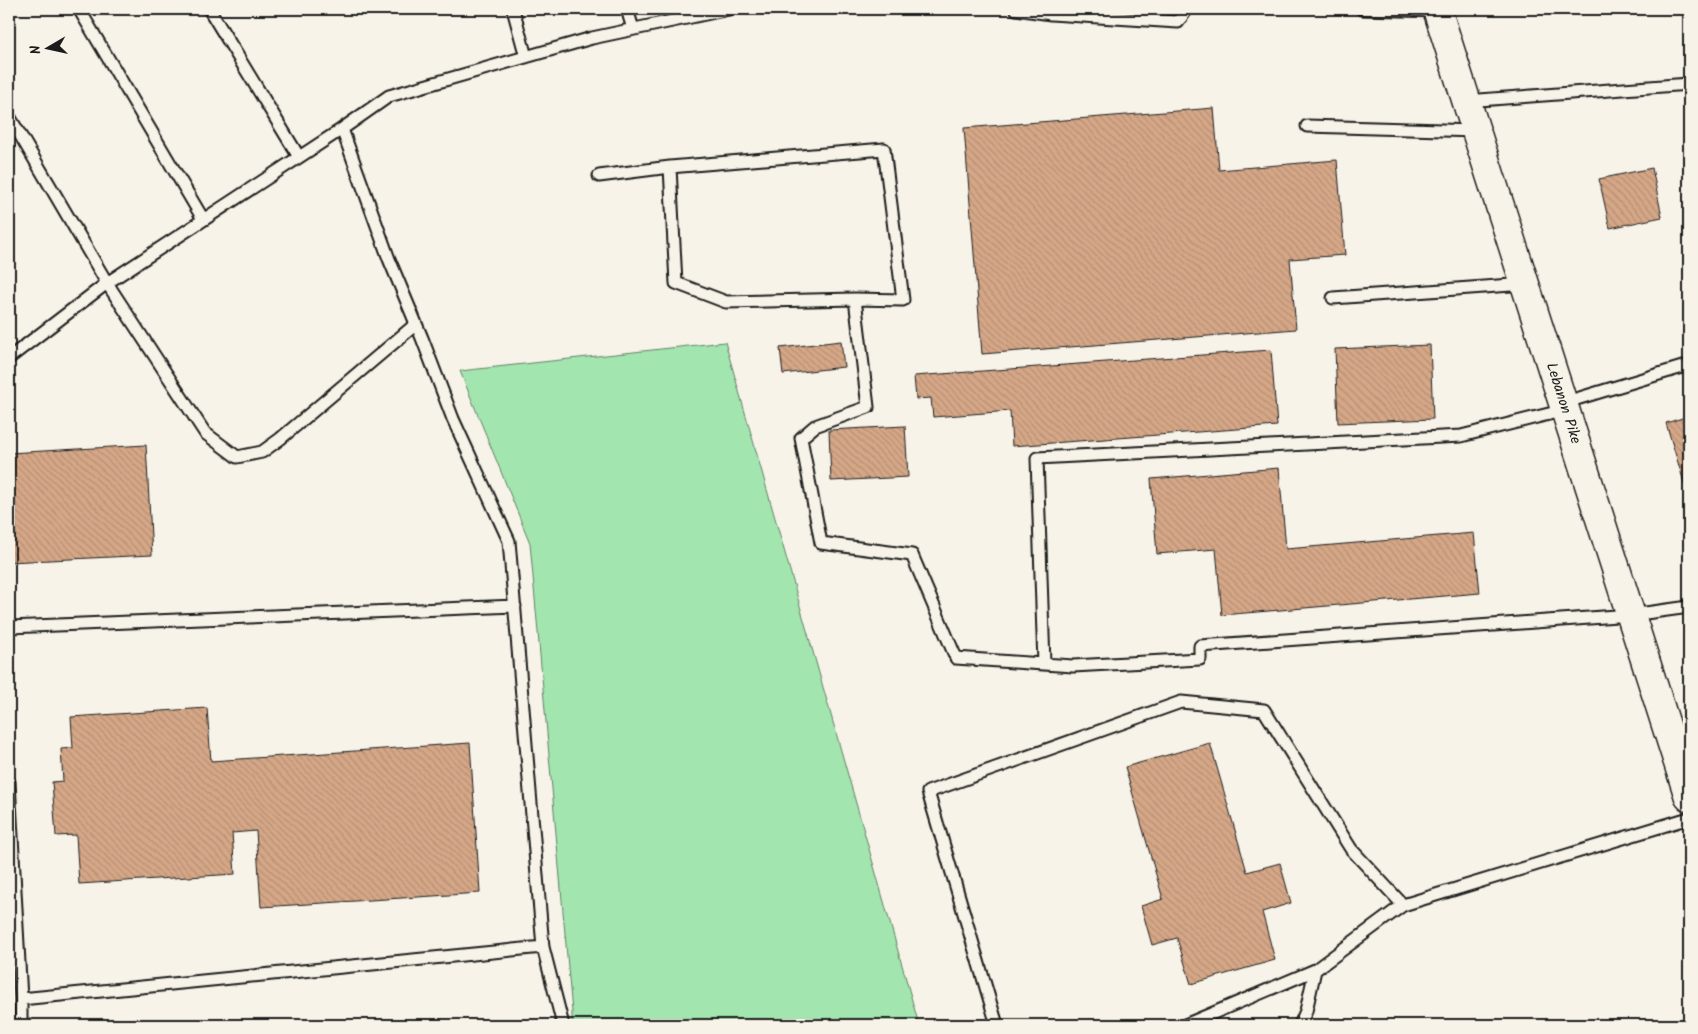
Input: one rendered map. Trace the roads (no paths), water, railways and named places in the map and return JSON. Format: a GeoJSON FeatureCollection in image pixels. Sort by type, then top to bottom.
{"type":"FeatureCollection","features":[{"type":"Feature","properties":{"kind":"main road","name":"Lebanon Pike"},"geometry":{"type":"LineString","coordinates":[[1437,10],[1631,615],[1685,768],[1689,797]]}},
{"type":"Feature","properties":{"kind":"lane"},"geometry":{"type":"LineString","coordinates":[[79,9],[203,219]]}},
{"type":"Feature","properties":{"kind":"lane"},"geometry":{"type":"LineString","coordinates":[[209,9],[299,157]]}},
{"type":"Feature","properties":{"kind":"lane"},"geometry":{"type":"LineString","coordinates":[[513,9],[526,57]]}},
{"type":"Feature","properties":{"kind":"lane"},"geometry":{"type":"LineString","coordinates":[[627,9],[633,29]]}},
{"type":"Feature","properties":{"kind":"lane"},"geometry":{"type":"LineString","coordinates":[[9,358],[39,337],[107,283],[342,129],[389,96],[592,38],[729,9]]}},
{"type":"Feature","properties":{"kind":"lane"},"geometry":{"type":"LineString","coordinates":[[1016,9],[1051,14],[1178,22],[1187,9]]}},
{"type":"Feature","properties":{"kind":"lane"},"geometry":{"type":"LineString","coordinates":[[1362,9],[1437,10]]}},
{"type":"Feature","properties":{"kind":"lane"},"geometry":{"type":"LineString","coordinates":[[1466,101],[1689,84]]}},
{"type":"Feature","properties":{"kind":"lane"},"geometry":{"type":"LineString","coordinates":[[9,116],[107,283],[205,433],[237,456],[262,452],[280,439],[416,324]]}},
{"type":"Feature","properties":{"kind":"lane"},"geometry":{"type":"LineString","coordinates":[[1307,126],[1476,131]]}},
{"type":"Feature","properties":{"kind":"lane"},"geometry":{"type":"LineString","coordinates":[[342,129],[389,259],[453,419],[509,540],[542,947],[563,1025]]}},
{"type":"Feature","properties":{"kind":"lane"},"geometry":{"type":"LineString","coordinates":[[599,176],[670,167],[884,149],[903,300],[726,302],[676,284],[670,167]]}},
{"type":"Feature","properties":{"kind":"lane"},"geometry":{"type":"LineString","coordinates":[[1333,298],[1525,284]]}},
{"type":"Feature","properties":{"kind":"lane"},"geometry":{"type":"LineString","coordinates":[[855,300],[868,407],[815,426],[800,438],[821,543],[912,555],[956,658],[1073,666],[1200,659],[1200,646],[1631,615],[1689,607]]}},
{"type":"Feature","properties":{"kind":"lane"},"geometry":{"type":"LineString","coordinates":[[1044,664],[1037,458],[1461,436],[1564,407],[1689,366]]}},
{"type":"Feature","properties":{"kind":"lane"},"geometry":{"type":"LineString","coordinates":[[9,628],[515,606]]}},
{"type":"Feature","properties":{"kind":"lane"},"geometry":{"type":"LineString","coordinates":[[997,1025],[928,792],[1181,702],[1264,710],[1350,849],[1403,905]]}},
{"type":"Feature","properties":{"kind":"lane"},"geometry":{"type":"LineString","coordinates":[[9,782],[21,1025]]}},
{"type":"Feature","properties":{"kind":"lane"},"geometry":{"type":"LineString","coordinates":[[1185,1025],[1315,970],[1403,905],[1689,818]]}},
{"type":"Feature","properties":{"kind":"lane"},"geometry":{"type":"LineString","coordinates":[[21,999],[542,947]]}},
{"type":"Feature","properties":{"kind":"lane"},"geometry":{"type":"LineString","coordinates":[[1300,1025],[1306,1011],[1315,970]]}}]}
